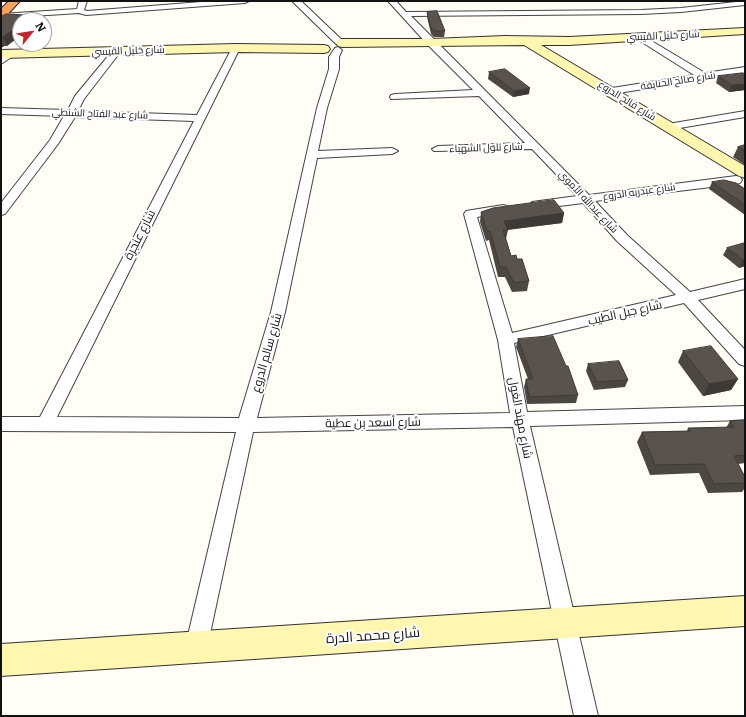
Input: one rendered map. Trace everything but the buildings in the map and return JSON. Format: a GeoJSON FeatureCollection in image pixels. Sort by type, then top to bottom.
{"type":"FeatureCollection","features":[{"type":"Feature","properties":{"kind":"highway"},"geometry":{"type":"LineString","coordinates":[[1,15],[15,1]]}},
{"type":"Feature","properties":{"kind":"street"},"geometry":{"type":"LineString","coordinates":[[80,11],[83,1]]}},
{"type":"Feature","properties":{"kind":"street"},"geometry":{"type":"LineString","coordinates":[[1,15],[80,11],[86,13],[97,13],[245,1]]}},
{"type":"Feature","properties":{"kind":"street"},"geometry":{"type":"LineString","coordinates":[[296,1],[311,14],[325,30],[333,47]]}},
{"type":"Feature","properties":{"kind":"street","name":"شارع عبدالله الأموي"},"geometry":{"type":"LineString","coordinates":[[392,1],[431,43],[586,199],[622,238],[688,298],[745,360]]}},
{"type":"Feature","properties":{"kind":"street"},"geometry":{"type":"LineString","coordinates":[[405,14],[653,11],[745,3]]}},
{"type":"Feature","properties":{"kind":"street","name":"شارع سالم الدروع"},"geometry":{"type":"LineString","coordinates":[[196,648],[246,425],[278,312],[322,108],[334,69],[333,47],[325,30]]}},
{"type":"Feature","properties":{"kind":"street","name":"شارع خليل القيسي"},"geometry":{"type":"LineString","coordinates":[[4,56],[118,51],[575,41],[745,31]]}},
{"type":"Feature","properties":{"kind":"street"},"geometry":{"type":"LineString","coordinates":[[640,37],[704,77]]}},
{"type":"Feature","properties":{"kind":"street","name":"شارع فالح الدروع"},"geometry":{"type":"LineString","coordinates":[[531,41],[692,142],[741,177]]}},
{"type":"Feature","properties":{"kind":"street"},"geometry":{"type":"LineString","coordinates":[[496,42],[556,57],[560,47],[575,41]]}},
{"type":"Feature","properties":{"kind":"street","name":"شارع عنجرة"},"geometry":{"type":"LineString","coordinates":[[45,423],[236,48]]}},
{"type":"Feature","properties":{"kind":"street"},"geometry":{"type":"LineString","coordinates":[[1,211],[54,142],[72,113],[79,98],[118,51]]}},
{"type":"Feature","properties":{"kind":"street","name":"شارع صالح الحنايفة"},"geometry":{"type":"LineString","coordinates":[[612,92],[745,70]]}},
{"type":"Feature","properties":{"kind":"street"},"geometry":{"type":"LineString","coordinates":[[395,96],[482,93]]}},
{"type":"Feature","properties":{"kind":"street","name":"شارع عبد الفتاح الشنطي"},"geometry":{"type":"LineString","coordinates":[[1,111],[200,118]]}},
{"type":"Feature","properties":{"kind":"street"},"geometry":{"type":"LineString","coordinates":[[668,127],[745,114]]}},
{"type":"Feature","properties":{"kind":"street","name":"شارع تلول الشهباء"},"geometry":{"type":"LineString","coordinates":[[438,150],[534,146]]}},
{"type":"Feature","properties":{"kind":"street"},"geometry":{"type":"LineString","coordinates":[[312,154],[392,151]]}},
{"type":"Feature","properties":{"kind":"street","name":"شارع عبدربه الدروع"},"geometry":{"type":"LineString","coordinates":[[470,214],[741,177]]}},
{"type":"Feature","properties":{"kind":"street","name":"شارع مهند الغول"},"geometry":{"type":"LineString","coordinates":[[470,214],[506,340],[520,420],[586,716]]}},
{"type":"Feature","properties":{"kind":"street","name":"شارع جبل الطيب"},"geometry":{"type":"LineString","coordinates":[[506,340],[745,284]]}},
{"type":"Feature","properties":{"kind":"street","name":"شارع أسعد بن عطية"},"geometry":{"type":"LineString","coordinates":[[1,424],[246,425],[520,420],[745,413]]}},
{"type":"Feature","properties":{"kind":"street","name":"شارع محمد الدرة"},"geometry":{"type":"LineString","coordinates":[[1,660],[745,611]]}}]}
